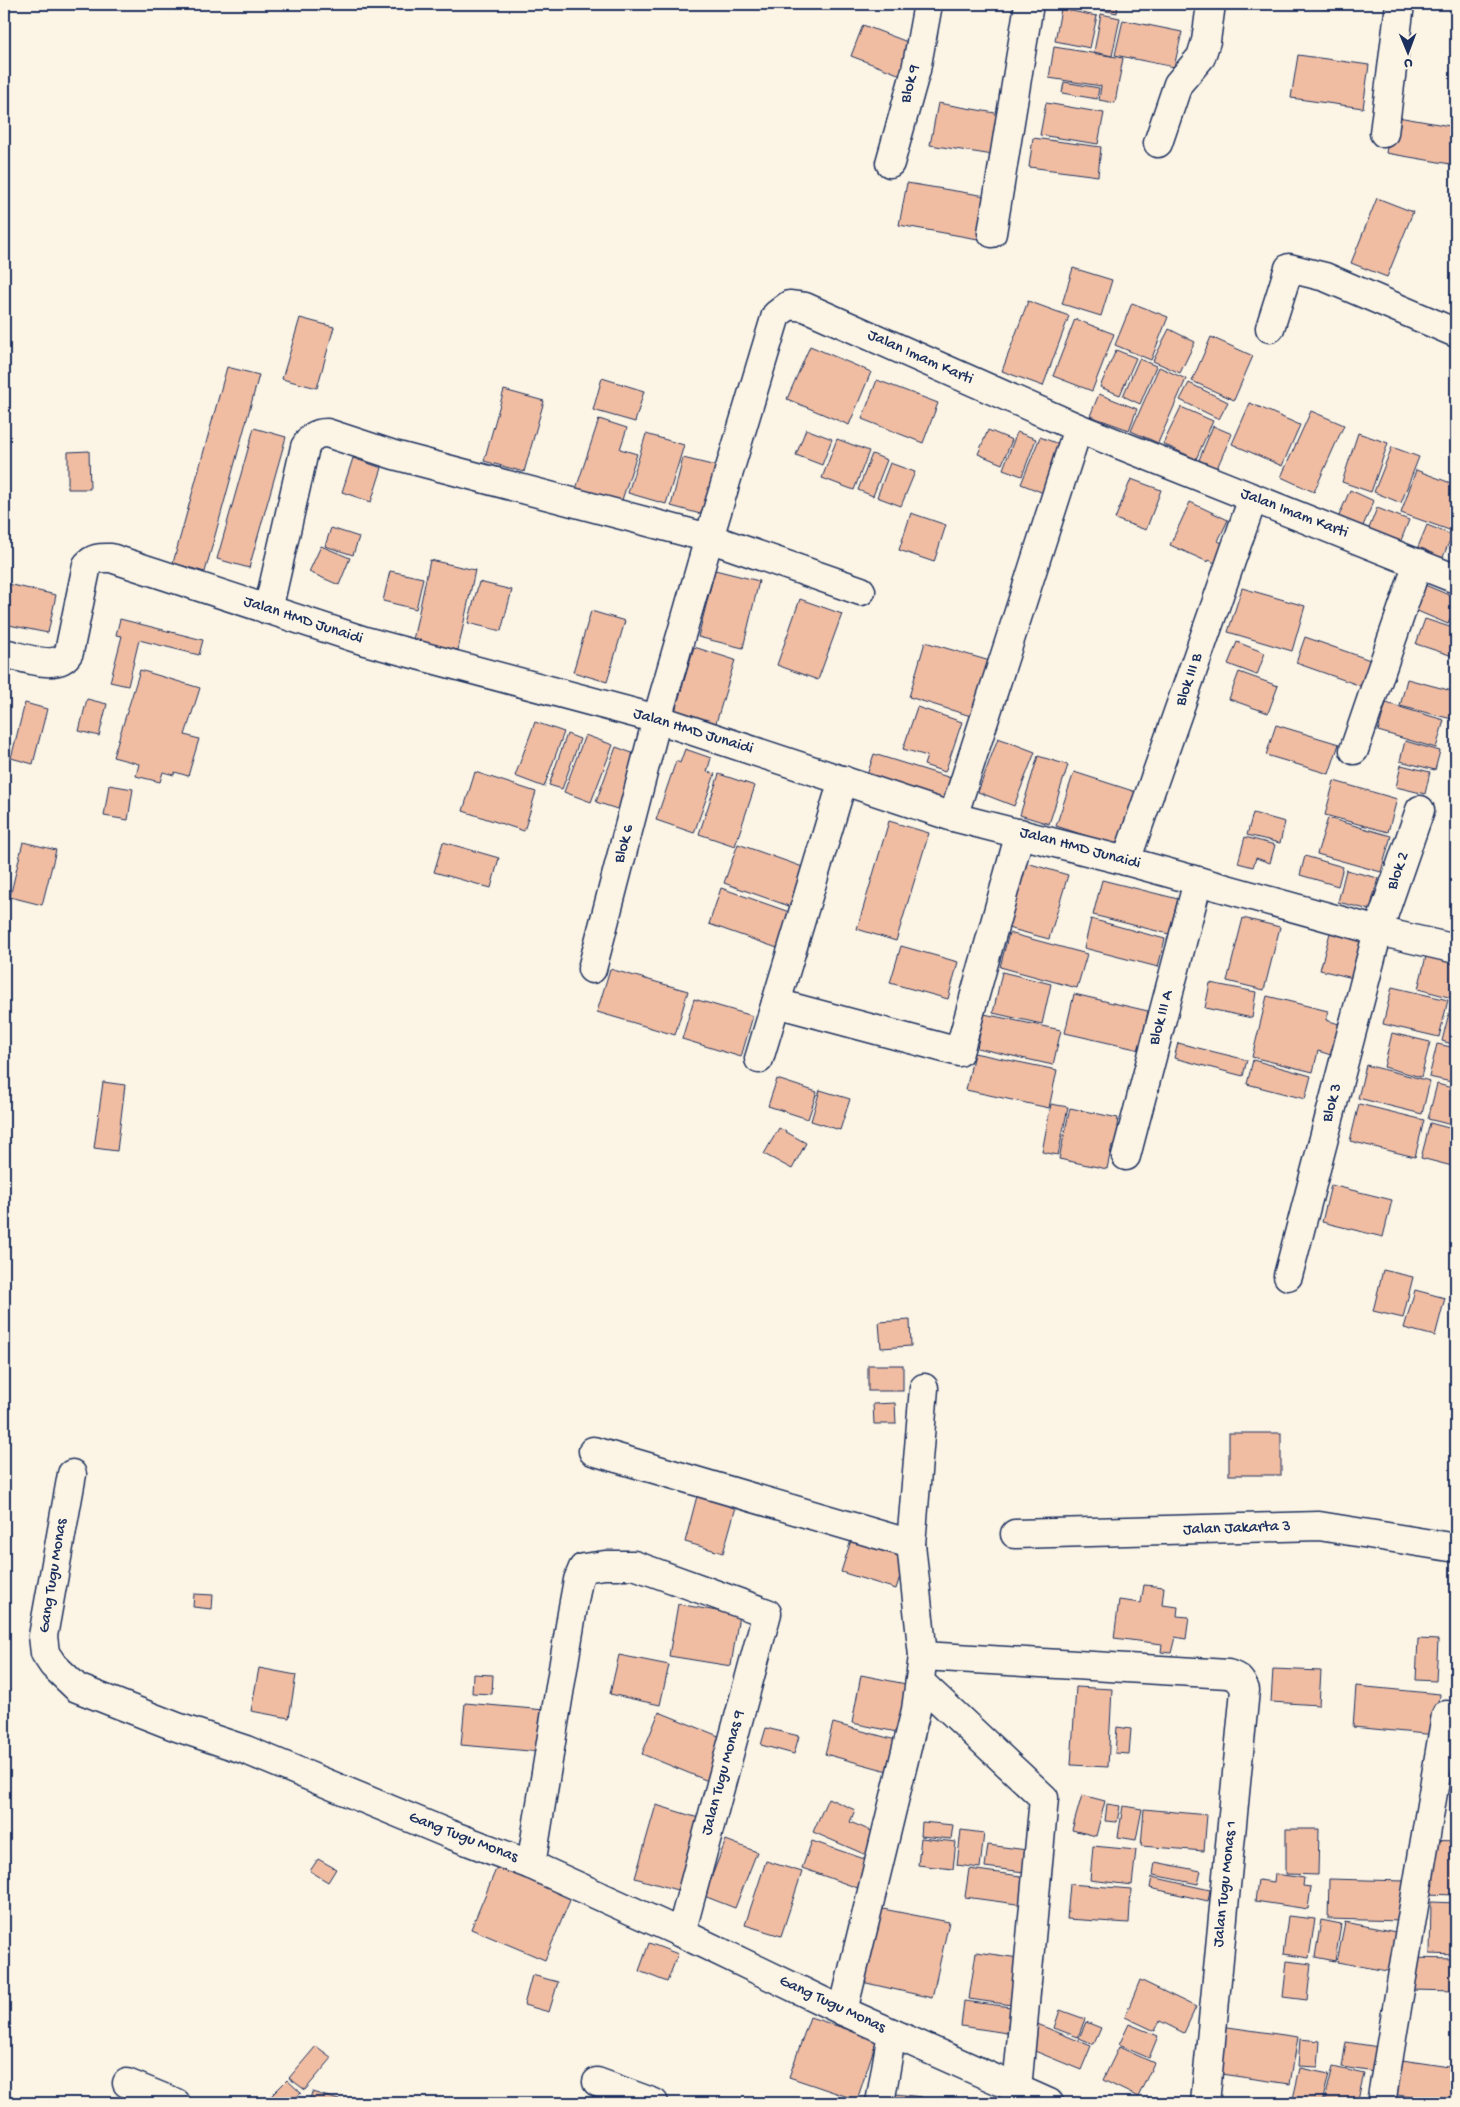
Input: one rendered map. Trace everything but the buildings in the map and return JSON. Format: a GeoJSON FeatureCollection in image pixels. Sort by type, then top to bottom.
{"type":"FeatureCollection","features":[{"type":"Feature","properties":{"kind":"street","name":"Blok 9"},"geometry":{"type":"LineString","coordinates":[[890,163],[916,70],[928,4]]}},
{"type":"Feature","properties":{"kind":"street"},"geometry":{"type":"LineString","coordinates":[[992,233],[1029,4]]}},
{"type":"Feature","properties":{"kind":"street"},"geometry":{"type":"LineString","coordinates":[[1158,143],[1178,84],[1201,57],[1206,41],[1211,4]]}},
{"type":"Feature","properties":{"kind":"street"},"geometry":{"type":"LineString","coordinates":[[1384,133],[1400,4]]}},
{"type":"Feature","properties":{"kind":"street"},"geometry":{"type":"LineString","coordinates":[[1270,328],[1290,268],[1325,277],[1456,333]]}},
{"type":"Feature","properties":{"kind":"street","name":"Jalan Imam Karti"},"geometry":{"type":"LineString","coordinates":[[658,719],[709,538],[776,315],[789,305],[805,306],[1078,428],[1456,579]]}},
{"type":"Feature","properties":{"kind":"street"},"geometry":{"type":"LineString","coordinates":[[953,817],[1078,428]]}},
{"type":"Feature","properties":{"kind":"street"},"geometry":{"type":"LineString","coordinates":[[268,610],[304,447],[317,433],[327,433],[394,455],[709,538],[861,591]]}},
{"type":"Feature","properties":{"kind":"street","name":"Blok III B"},"geometry":{"type":"LineString","coordinates":[[1126,861],[1253,498]]}},
{"type":"Feature","properties":{"kind":"street","name":"Jalan HMD Junaidi"},"geometry":{"type":"LineString","coordinates":[[4,653],[50,662],[66,658],[72,642],[87,565],[91,560],[97,558],[111,558],[365,641],[658,719],[953,817],[1126,861],[1378,931],[1456,949]]}},
{"type":"Feature","properties":{"kind":"street"},"geometry":{"type":"LineString","coordinates":[[1354,750],[1418,563]]}},
{"type":"Feature","properties":{"kind":"street","name":"Blok 6"},"geometry":{"type":"LineString","coordinates":[[592,969],[658,719]]}},
{"type":"Feature","properties":{"kind":"street"},"geometry":{"type":"LineString","coordinates":[[759,1059],[843,780]]}},
{"type":"Feature","properties":{"kind":"street","name":"Blok 2"},"geometry":{"type":"LineString","coordinates":[[1378,931],[1420,810]]}},
{"type":"Feature","properties":{"kind":"street"},"geometry":{"type":"LineString","coordinates":[[776,1003],[959,1052],[1020,833]]}},
{"type":"Feature","properties":{"kind":"street","name":"Blok III A"},"geometry":{"type":"LineString","coordinates":[[1126,1156],[1198,881]]}},
{"type":"Feature","properties":{"kind":"street","name":"Blok 3"},"geometry":{"type":"LineString","coordinates":[[1288,1276],[1378,931]]}},
{"type":"Feature","properties":{"kind":"street"},"geometry":{"type":"LineString","coordinates":[[843,2011],[916,1710],[922,1669],[911,1544],[924,1388]]}},
{"type":"Feature","properties":{"kind":"street"},"geometry":{"type":"LineString","coordinates":[[593,1452],[911,1544]]}},
{"type":"Feature","properties":{"kind":"street","name":"Gang Tugu Monas"},"geometry":{"type":"LineString","coordinates":[[72,1474],[43,1636],[45,1653],[53,1665],[77,1688],[177,1727],[246,1750],[449,1834],[531,1865],[681,1933],[843,2011],[1049,2103]]}},
{"type":"Feature","properties":{"kind":"street","name":"Jalan Jakarta 3"},"geometry":{"type":"LineString","coordinates":[[1015,1534],[1319,1526],[1456,1548]]}},
{"type":"Feature","properties":{"kind":"street","name":"Jalan Tugu Monas 9"},"geometry":{"type":"LineString","coordinates":[[531,1865],[573,1606],[578,1580],[583,1568],[605,1565],[634,1565],[767,1613],[681,1933]]}},
{"type":"Feature","properties":{"kind":"street"},"geometry":{"type":"LineString","coordinates":[[922,1669],[1044,1798],[1017,2089]]}},
{"type":"Feature","properties":{"kind":"street","name":"Jalan Tugu Monas 1"},"geometry":{"type":"LineString","coordinates":[[922,1669],[1228,1674],[1238,1677],[1245,1690],[1205,2103]]}},
{"type":"Feature","properties":{"kind":"street"},"geometry":{"type":"LineString","coordinates":[[1381,2103],[1446,1714]]}},
{"type":"Feature","properties":{"kind":"street"},"geometry":{"type":"LineString","coordinates":[[880,2103],[892,2033]]}},
{"type":"Feature","properties":{"kind":"street"},"geometry":{"type":"LineString","coordinates":[[598,2082],[654,2103]]}},
{"type":"Feature","properties":{"kind":"street"},"geometry":{"type":"LineString","coordinates":[[127,2084],[176,2103]]}}]}
